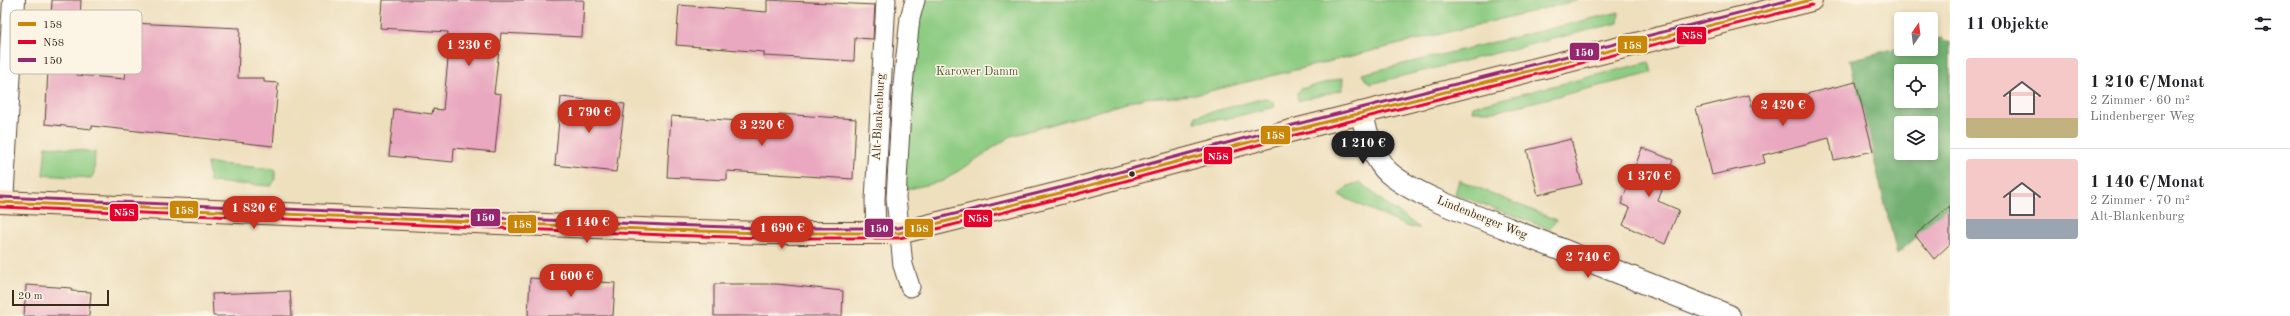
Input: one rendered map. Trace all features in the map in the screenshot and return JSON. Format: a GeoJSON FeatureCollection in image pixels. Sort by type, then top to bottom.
{"type":"FeatureCollection","features":[{"type":"Feature","properties":{"kind":"main road"},"geometry":{"type":"LineString","coordinates":[[1,202],[673,230],[876,234],[899,233],[1811,0]]}},
{"type":"Feature","properties":{"kind":"street"},"geometry":{"type":"LineString","coordinates":[[13,10],[14,0]]}},
{"type":"Feature","properties":{"kind":"street"},"geometry":{"type":"LineString","coordinates":[[1,202],[10,62]]}},
{"type":"Feature","properties":{"kind":"street","name":"Lindenberger Weg"},"geometry":{"type":"LineString","coordinates":[[1360,114],[1369,140],[1382,163],[1388,172],[1407,186],[1460,210],[1729,316]]}},
{"type":"Feature","properties":{"kind":"lane","name":"Alt-Blankenburg"},"geometry":{"type":"LineString","coordinates":[[876,234],[875,200],[886,0]]}},
{"type":"Feature","properties":{"kind":"lane"},"geometry":{"type":"LineString","coordinates":[[910,288],[903,265],[896,198],[902,94],[910,18],[915,0]]}},
{"type":"Feature","properties":{"kind":"green space","name":"Karower Damm"},"geometry":{"type":"Polygon","coordinates":[[[908,0],[1578,0],[1194,95],[1144,98],[1011,136],[943,181],[900,191],[908,0]]]}},
{"type":"Feature","properties":{"kind":"green space"},"geometry":{"type":"Polygon","coordinates":[[[1619,12],[1618,23],[1370,84],[1362,74],[1619,12]]]}},
{"type":"Feature","properties":{"kind":"green space"},"geometry":{"type":"Polygon","coordinates":[[[1941,38],[1944,42],[1950,41],[1950,208],[1897,254],[1850,60],[1894,49],[1894,56],[1938,56],[1938,39],[1941,38]]]}},
{"type":"Feature","properties":{"kind":"green space"},"geometry":{"type":"Polygon","coordinates":[[[1649,62],[1652,73],[1497,111],[1472,111],[1473,106],[1649,62]]]}},
{"type":"Feature","properties":{"kind":"green space"},"geometry":{"type":"Polygon","coordinates":[[[1343,78],[1342,90],[1298,101],[1297,93],[1301,89],[1343,78]]]}},
{"type":"Feature","properties":{"kind":"green space"},"geometry":{"type":"Polygon","coordinates":[[[1265,98],[1273,102],[1275,107],[1225,119],[1195,122],[1196,116],[1265,98]]]}},
{"type":"Feature","properties":{"kind":"green space"},"geometry":{"type":"Polygon","coordinates":[[[46,146],[95,152],[94,173],[91,178],[43,175],[46,146]]]}},
{"type":"Feature","properties":{"kind":"green space"},"geometry":{"type":"Polygon","coordinates":[[[207,163],[275,169],[275,180],[271,186],[210,182],[207,163]]]}},
{"type":"Feature","properties":{"kind":"green space"},"geometry":{"type":"Polygon","coordinates":[[[1459,180],[1556,220],[1550,229],[1455,194],[1459,180]]]}},
{"type":"Feature","properties":{"kind":"green space"},"geometry":{"type":"Polygon","coordinates":[[[1360,182],[1386,204],[1420,228],[1408,227],[1339,195],[1348,186],[1360,182]]]}},
{"type":"Feature","properties":{"kind":"building"},"geometry":{"type":"Polygon","coordinates":[[[52,0],[81,0],[80,10],[51,10],[52,0]]]}},
{"type":"Feature","properties":{"kind":"building"},"geometry":{"type":"Polygon","coordinates":[[[382,0],[584,0],[582,37],[501,33],[494,93],[501,94],[495,152],[454,148],[453,162],[389,156],[394,109],[432,114],[433,109],[443,110],[450,39],[447,39],[448,32],[380,28],[382,0]]]}},
{"type":"Feature","properties":{"kind":"building"},"geometry":{"type":"Polygon","coordinates":[[[767,0],[875,5],[873,39],[855,38],[854,61],[764,56],[764,52],[676,45],[679,5],[767,12],[767,0]]]}},
{"type":"Feature","properties":{"kind":"building"},"geometry":{"type":"Polygon","coordinates":[[[142,24],[240,28],[238,78],[264,78],[264,82],[278,83],[273,146],[92,126],[92,129],[45,124],[48,74],[77,74],[125,79],[125,74],[142,74],[142,24]]]}},
{"type":"Feature","properties":{"kind":"building"},"geometry":{"type":"Polygon","coordinates":[[[1856,82],[1873,151],[1834,160],[1829,138],[1763,155],[1765,163],[1712,175],[1696,108],[1749,95],[1752,107],[1856,82]]]}},
{"type":"Feature","properties":{"kind":"building"},"geometry":{"type":"Polygon","coordinates":[[[561,97],[625,104],[616,172],[555,165],[561,97]]]}},
{"type":"Feature","properties":{"kind":"building"},"geometry":{"type":"Polygon","coordinates":[[[779,114],[856,119],[853,179],[727,171],[727,180],[667,177],[671,116],[779,124],[779,114]]]}},
{"type":"Feature","properties":{"kind":"building"},"geometry":{"type":"Polygon","coordinates":[[[1571,139],[1582,184],[1538,195],[1527,150],[1571,139]]]}},
{"type":"Feature","properties":{"kind":"building"},"geometry":{"type":"Polygon","coordinates":[[[1642,148],[1673,160],[1658,201],[1679,210],[1665,244],[1623,225],[1630,208],[1621,204],[1642,148]]]}},
{"type":"Feature","properties":{"kind":"building"},"geometry":{"type":"Polygon","coordinates":[[[1950,206],[1950,244],[1934,259],[1915,235],[1950,206]]]}},
{"type":"Feature","properties":{"kind":"building"},"geometry":{"type":"Polygon","coordinates":[[[530,278],[615,283],[613,316],[528,316],[530,278]]]}},
{"type":"Feature","properties":{"kind":"building"},"geometry":{"type":"Polygon","coordinates":[[[714,284],[777,284],[843,291],[842,316],[714,316],[714,284]]]}},
{"type":"Feature","properties":{"kind":"building"},"geometry":{"type":"Polygon","coordinates":[[[26,285],[72,288],[71,291],[91,292],[89,316],[24,316],[26,285]]]}},
{"type":"Feature","properties":{"kind":"building"},"geometry":{"type":"Polygon","coordinates":[[[290,291],[292,316],[213,316],[212,294],[290,291]]]}},
{"type":"Feature","properties":{"kind":"transit line","name":"150"},"geometry":{"type":"LineString","coordinates":[[0,197],[666,225],[762,228],[898,228],[1075,184],[1293,125],[1790,0]]}},
{"type":"Feature","properties":{"kind":"transit line","name":"158"},"geometry":{"type":"LineString","coordinates":[[0,202],[666,230],[762,233],[899,233],[1076,189],[1294,130],[1811,0]]}},
{"type":"Feature","properties":{"kind":"transit line","name":"N58"},"geometry":{"type":"LineString","coordinates":[[0,207],[666,235],[762,238],[900,238],[1077,194],[1295,135],[1812,5]]}}]}
